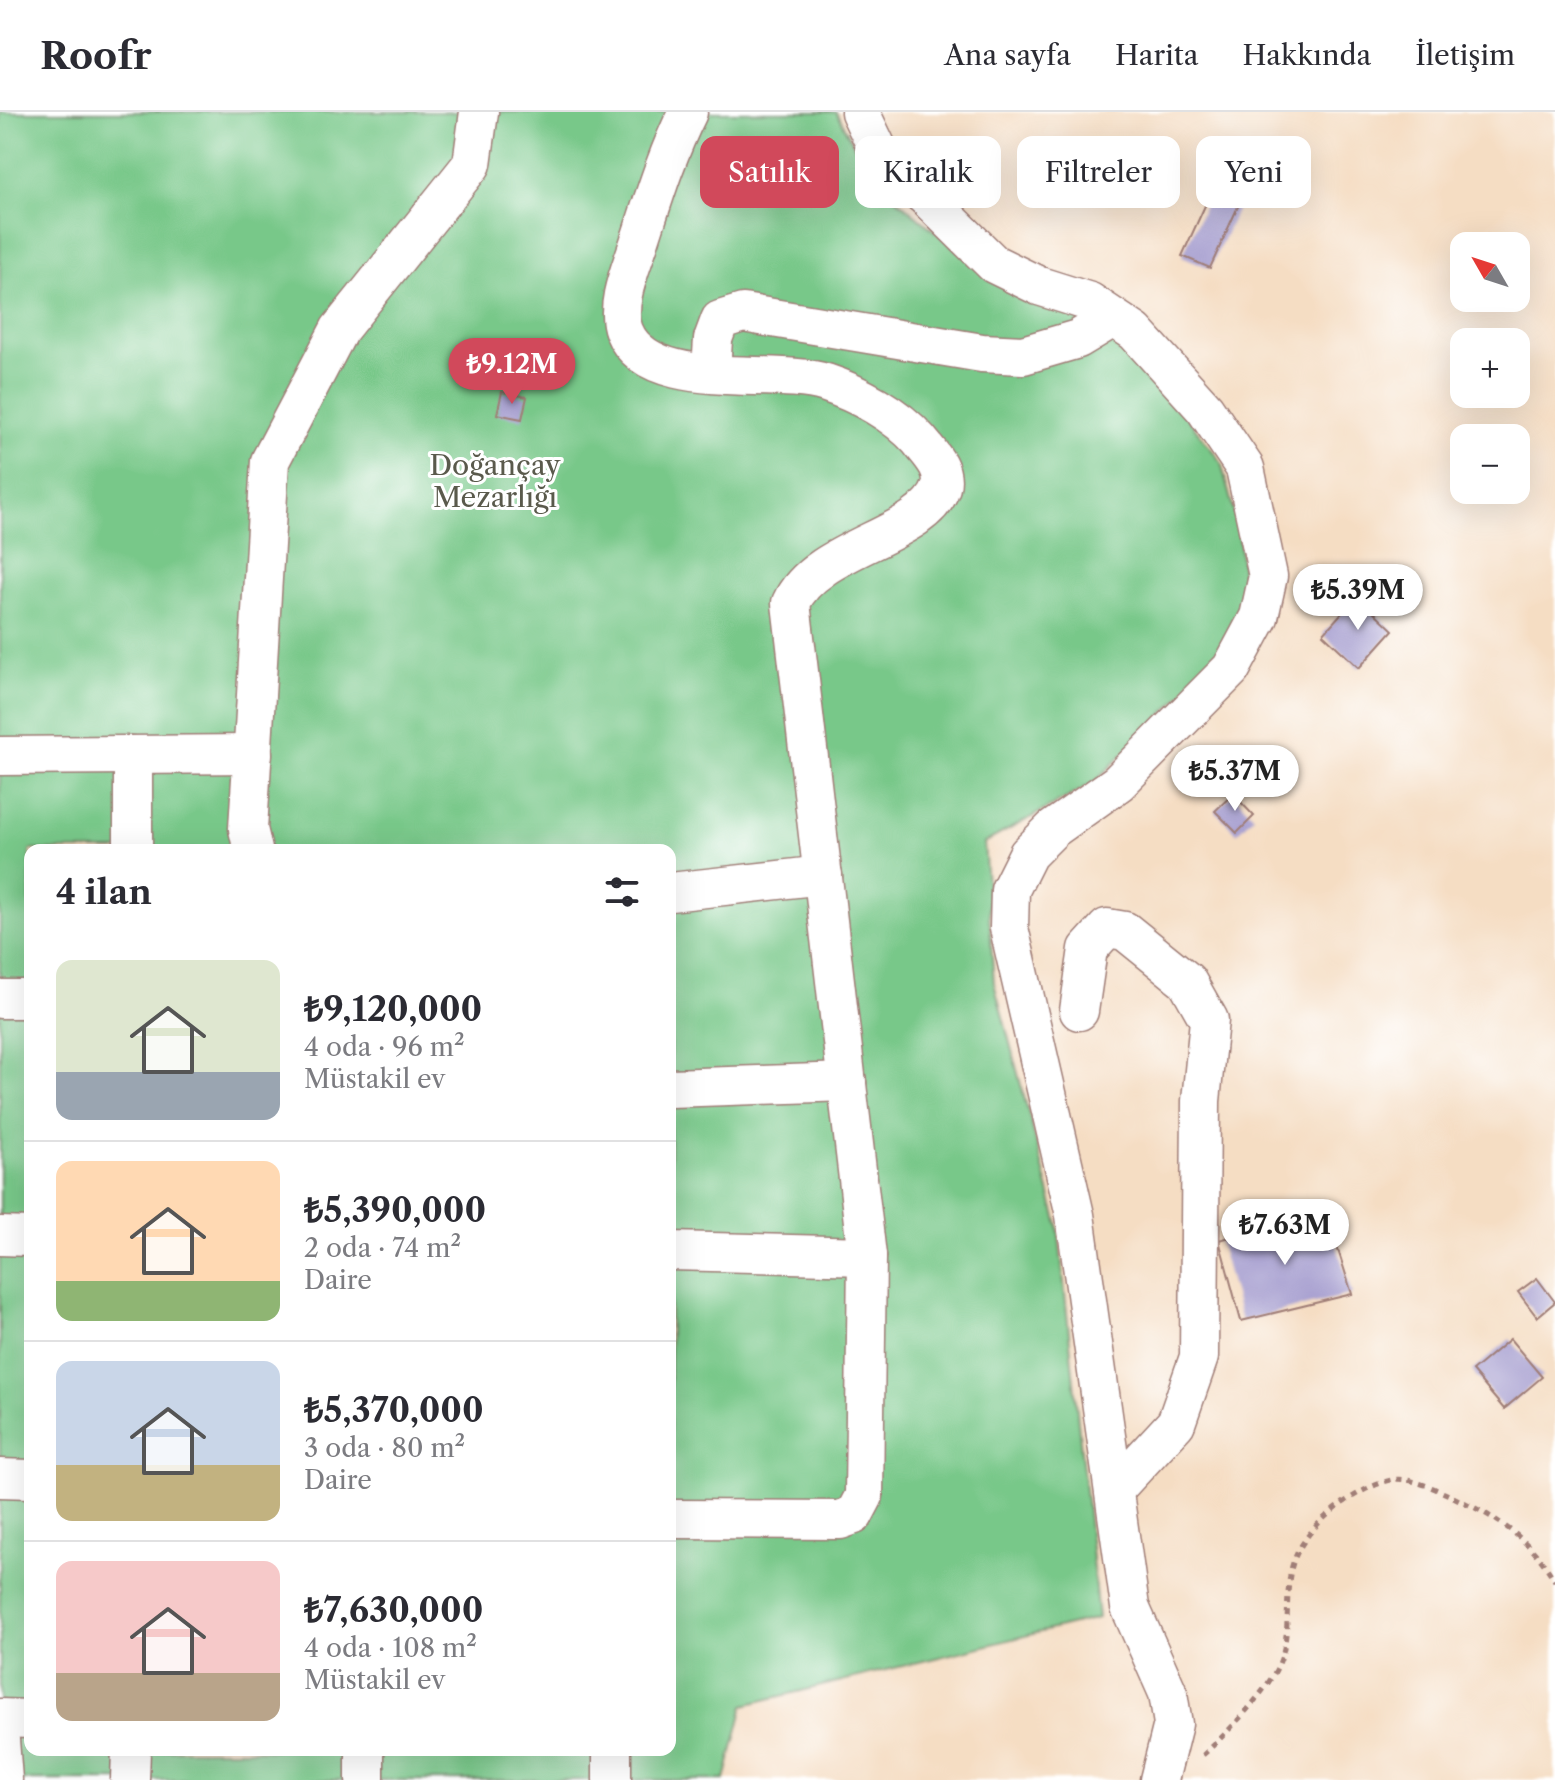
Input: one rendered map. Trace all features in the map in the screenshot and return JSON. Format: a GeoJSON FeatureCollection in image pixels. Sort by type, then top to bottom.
{"type":"FeatureCollection","features":[{"type":"Feature","properties":{"kind":"street"},"geometry":{"type":"LineString","coordinates":[[252,844],[248,829],[270,461],[339,330],[472,164],[479,112]]}},
{"type":"Feature","properties":{"kind":"street"},"geometry":{"type":"LineString","coordinates":[[676,1519],[840,1520],[854,1515],[864,1496],[867,1256],[791,603],[798,587],[815,571],[927,510],[941,486],[939,464],[912,433],[878,408],[824,382],[665,367],[638,355],[623,329],[624,291],[667,154],[688,112]]}},
{"type":"Feature","properties":{"kind":"street"},"geometry":{"type":"LineString","coordinates":[[860,112],[879,152],[896,175],[924,195],[994,264],[1039,286],[1090,302],[1135,332],[1205,409],[1245,468],[1268,576],[1259,617],[1231,669],[1118,783],[1053,829],[1037,846],[1010,890],[1009,928],[1075,1215],[1130,1607],[1168,1693],[1173,1724],[1159,1780]]}},
{"type":"Feature","properties":{"kind":"street"},"geometry":{"type":"LineString","coordinates":[[711,372],[713,339],[720,320],[743,313],[982,353],[1023,355],[1078,339],[1113,318]]}},
{"type":"Feature","properties":{"kind":"street"},"geometry":{"type":"LineString","coordinates":[[0,756],[253,754]]}},
{"type":"Feature","properties":{"kind":"street"},"geometry":{"type":"LineString","coordinates":[[133,755],[133,844]]}},
{"type":"Feature","properties":{"kind":"street"},"geometry":{"type":"LineString","coordinates":[[676,891],[823,875]]}},
{"type":"Feature","properties":{"kind":"street"},"geometry":{"type":"LineString","coordinates":[[1079,1011],[1088,949],[1107,928],[1125,931],[1187,981],[1209,1020],[1201,1101],[1199,1357],[1176,1423],[1114,1490]]}},
{"type":"Feature","properties":{"kind":"street"},"geometry":{"type":"LineString","coordinates":[[0,999],[24,999]]}},
{"type":"Feature","properties":{"kind":"street"},"geometry":{"type":"LineString","coordinates":[[676,1088],[847,1082]]}},
{"type":"Feature","properties":{"kind":"street"},"geometry":{"type":"LineString","coordinates":[[0,1236],[24,1237]]}},
{"type":"Feature","properties":{"kind":"street"},"geometry":{"type":"LineString","coordinates":[[676,1251],[867,1256]]}},
{"type":"Feature","properties":{"kind":"street"},"geometry":{"type":"LineString","coordinates":[[0,1478],[24,1479]]}},
{"type":"Feature","properties":{"kind":"street"},"geometry":{"type":"LineString","coordinates":[[0,1718],[24,1719]]}},
{"type":"Feature","properties":{"kind":"street"},"geometry":{"type":"LineString","coordinates":[[0,1740],[3,1780]]}},
{"type":"Feature","properties":{"kind":"street"},"geometry":{"type":"LineString","coordinates":[[130,1780],[131,1756]]}},
{"type":"Feature","properties":{"kind":"street"},"geometry":{"type":"LineString","coordinates":[[365,1756],[365,1780]]}},
{"type":"Feature","properties":{"kind":"street"},"geometry":{"type":"LineString","coordinates":[[612,1756],[612,1780]]}},
{"type":"Feature","properties":{"kind":"path"},"geometry":{"type":"LineString","coordinates":[[1198,1760],[1277,1669],[1285,1647],[1291,1568],[1315,1528],[1342,1501],[1393,1480],[1429,1486],[1483,1511],[1539,1552],[1555,1581]]}},
{"type":"Feature","properties":{"kind":"green space","name":"Doğançay Mezarlığı"},"geometry":{"type":"Polygon","coordinates":[[[0,112],[836,112],[855,147],[855,208],[908,208],[996,283],[1045,308],[1088,317],[1144,361],[1221,462],[1239,532],[1243,593],[1224,653],[1094,783],[984,843],[994,983],[1058,1225],[1098,1618],[744,1705],[725,1780],[0,1780],[0,112]]]}},
{"type":"Feature","properties":{"kind":"building"},"geometry":{"type":"Polygon","coordinates":[[[1204,208],[1237,208],[1210,268],[1182,256],[1204,208]]]}},
{"type":"Feature","properties":{"kind":"building"},"geometry":{"type":"Polygon","coordinates":[[[502,392],[527,397],[522,419],[497,414],[502,392]]]}},
{"type":"Feature","properties":{"kind":"building"},"geometry":{"type":"Polygon","coordinates":[[[1357,596],[1393,630],[1359,668],[1323,634],[1357,596]]]}},
{"type":"Feature","properties":{"kind":"building"},"geometry":{"type":"Polygon","coordinates":[[[1233,794],[1254,816],[1237,833],[1215,811],[1233,794]]]}},
{"type":"Feature","properties":{"kind":"building"},"geometry":{"type":"Polygon","coordinates":[[[1326,1212],[1352,1294],[1241,1321],[1219,1240],[1326,1212]]]}},
{"type":"Feature","properties":{"kind":"building"},"geometry":{"type":"Polygon","coordinates":[[[1537,1278],[1555,1302],[1537,1317],[1518,1292],[1537,1278]]]}},
{"type":"Feature","properties":{"kind":"building"},"geometry":{"type":"Polygon","coordinates":[[[1510,1339],[1542,1377],[1504,1409],[1472,1371],[1510,1339]]]}}]}
